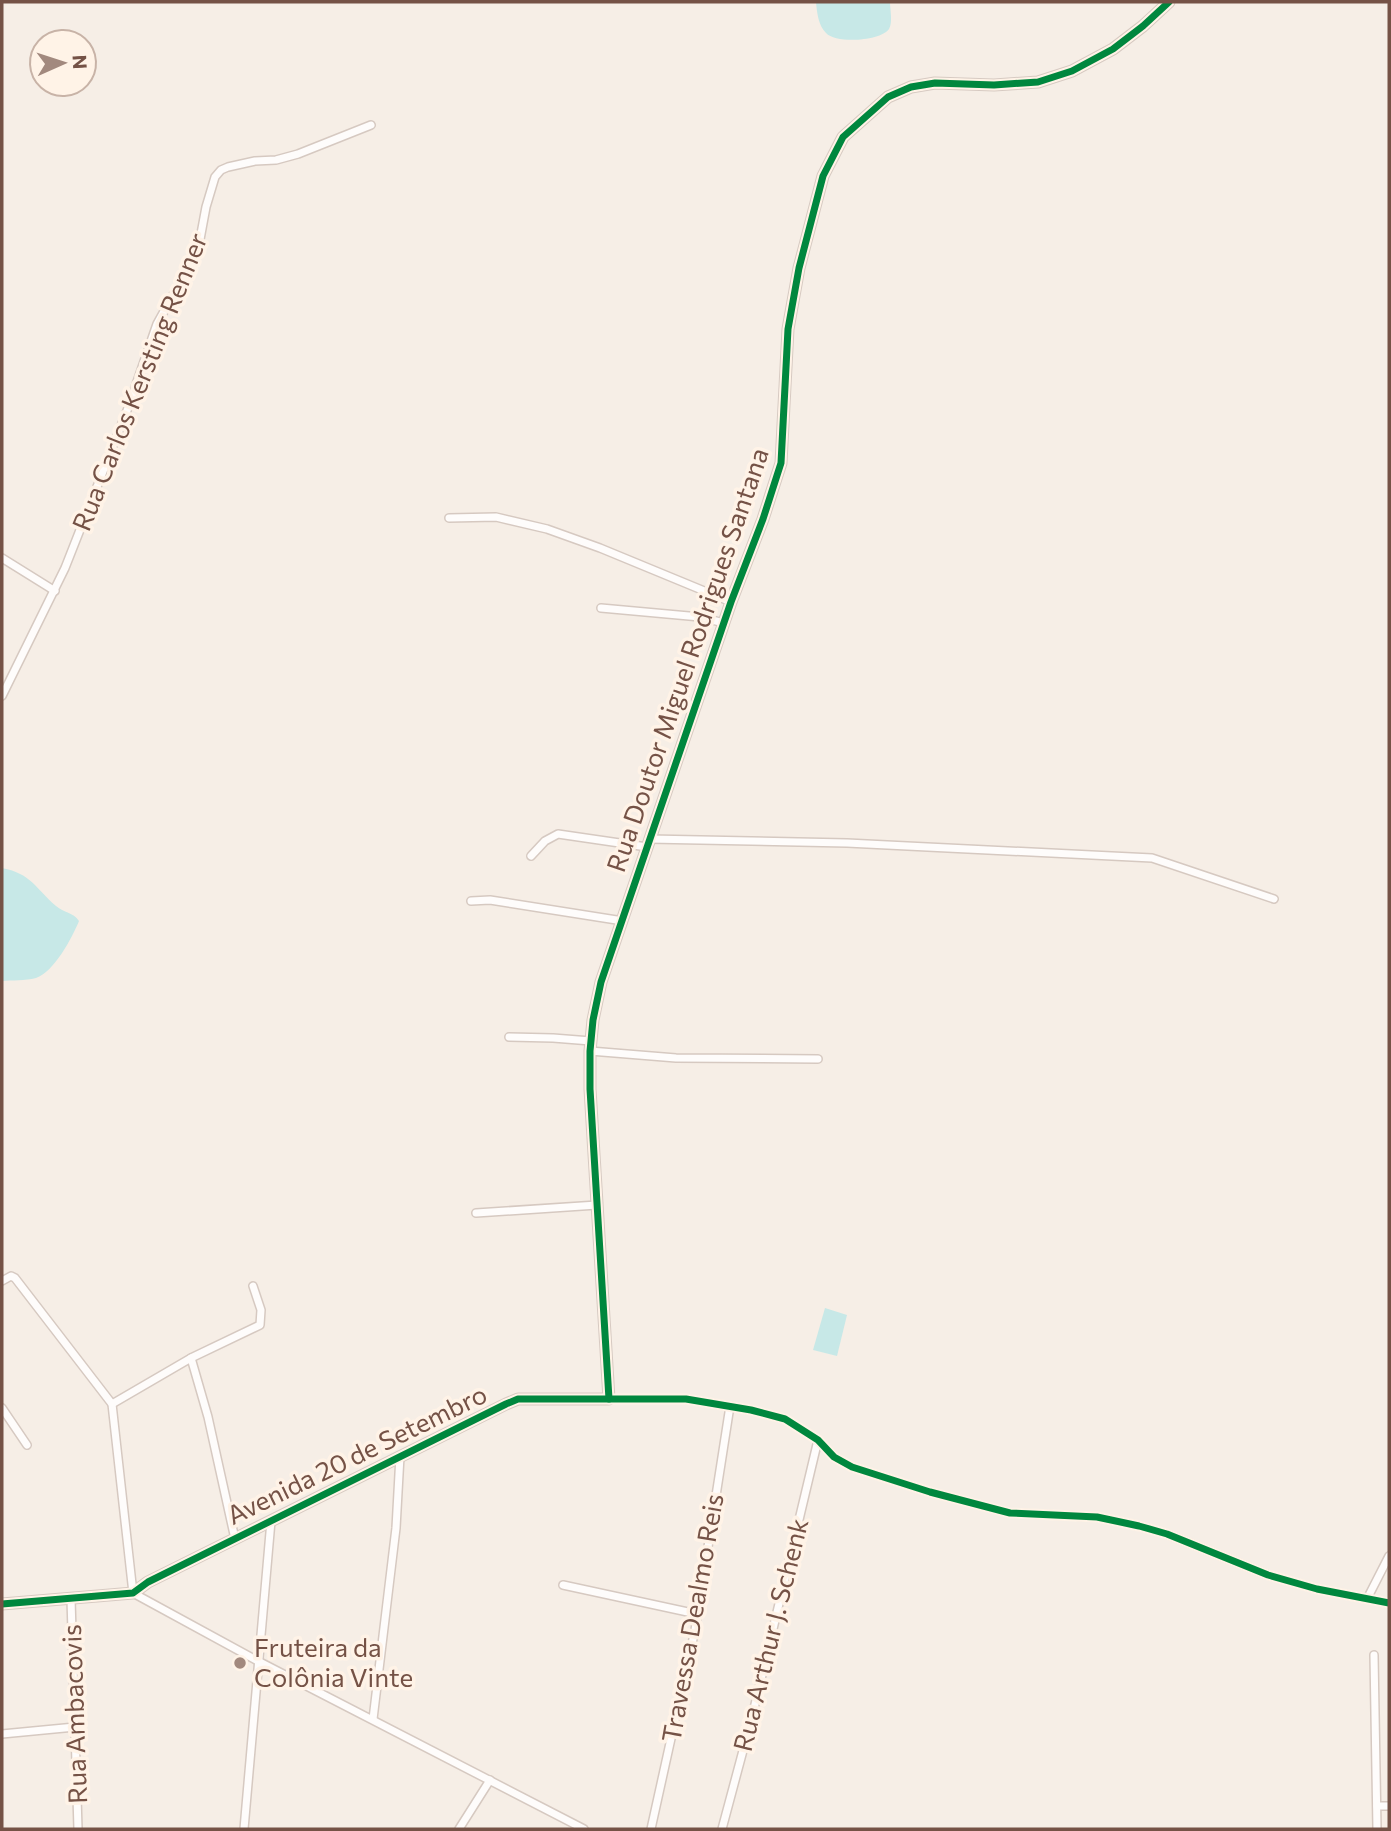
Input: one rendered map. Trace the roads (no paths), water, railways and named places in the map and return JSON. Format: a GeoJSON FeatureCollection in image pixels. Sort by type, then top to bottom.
{"type":"FeatureCollection","features":[{"type":"Feature","properties":{"kind":"street","name":"Rua Doutor Miguel Rodrigues Santana"},"geometry":{"type":"LineString","coordinates":[[609,1399],[590,1089],[590,1046],[601,982],[781,464],[788,329],[799,268],[823,176],[843,137],[888,97],[911,87],[935,83],[994,85],[1038,82],[1072,71],[1113,49],[1169,2]]}},
{"type":"Feature","properties":{"kind":"street","name":"Rua Carlos Kersting Renner"},"geometry":{"type":"LineString","coordinates":[[2,696],[55,591],[123,421],[157,324],[198,250],[215,177],[221,170],[298,154],[371,125]]}},
{"type":"Feature","properties":{"kind":"street"},"geometry":{"type":"LineString","coordinates":[[449,518],[496,517],[547,529],[731,602]]}},
{"type":"Feature","properties":{"kind":"street"},"geometry":{"type":"LineString","coordinates":[[2,558],[55,591]]}},
{"type":"Feature","properties":{"kind":"street"},"geometry":{"type":"LineString","coordinates":[[601,608],[700,617],[724,623]]}},
{"type":"Feature","properties":{"kind":"street"},"geometry":{"type":"LineString","coordinates":[[531,856],[545,841],[558,834],[648,843],[847,843],[1152,858],[1274,899]]}},
{"type":"Feature","properties":{"kind":"street"},"geometry":{"type":"LineString","coordinates":[[471,901],[490,900],[623,921]]}},
{"type":"Feature","properties":{"kind":"street"},"geometry":{"type":"LineString","coordinates":[[509,1037],[553,1038],[676,1058],[818,1059]]}},
{"type":"Feature","properties":{"kind":"street"},"geometry":{"type":"LineString","coordinates":[[476,1213],[597,1205]]}},
{"type":"Feature","properties":{"kind":"street"},"geometry":{"type":"LineString","coordinates":[[4,1279],[11,1276],[15,1278],[112,1404],[133,1593],[258,1661],[583,1829]]}},
{"type":"Feature","properties":{"kind":"street"},"geometry":{"type":"LineString","coordinates":[[112,1404],[191,1358],[260,1325],[261,1310],[253,1286]]}},
{"type":"Feature","properties":{"kind":"street"},"geometry":{"type":"LineString","coordinates":[[191,1358],[208,1418],[235,1539]]}},
{"type":"Feature","properties":{"kind":"street","name":"Avenida 20 de Setembro"},"geometry":{"type":"LineString","coordinates":[[2,1604],[133,1593],[148,1582],[518,1399],[686,1399],[730,1406],[785,1419],[818,1440],[834,1457],[852,1466],[973,1505],[1010,1513],[1097,1517],[1139,1526],[1167,1534],[1268,1575],[1389,1603]]}},
{"type":"Feature","properties":{"kind":"street","name":"Travessa Dealmo Reis"},"geometry":{"type":"LineString","coordinates":[[651,1829],[683,1689],[730,1406]]}},
{"type":"Feature","properties":{"kind":"street"},"geometry":{"type":"LineString","coordinates":[[2,1408],[27,1445]]}},
{"type":"Feature","properties":{"kind":"street","name":"Rua Arthur J. Schenk"},"geometry":{"type":"LineString","coordinates":[[722,1829],[752,1717],[818,1440]]}},
{"type":"Feature","properties":{"kind":"street"},"geometry":{"type":"LineString","coordinates":[[373,1719],[396,1528],[400,1456]]}},
{"type":"Feature","properties":{"kind":"street"},"geometry":{"type":"LineString","coordinates":[[244,1829],[271,1521]]}},
{"type":"Feature","properties":{"kind":"street"},"geometry":{"type":"LineString","coordinates":[[1367,1598],[1389,1556]]}},
{"type":"Feature","properties":{"kind":"street"},"geometry":{"type":"LineString","coordinates":[[563,1585],[697,1614]]}},
{"type":"Feature","properties":{"kind":"street","name":"Rua Ambacovis"},"geometry":{"type":"LineString","coordinates":[[71,1599],[78,1829]]}},
{"type":"Feature","properties":{"kind":"street"},"geometry":{"type":"LineString","coordinates":[[1374,1655],[1377,1829]]}},
{"type":"Feature","properties":{"kind":"street"},"geometry":{"type":"LineString","coordinates":[[2,1734],[75,1727]]}},
{"type":"Feature","properties":{"kind":"street"},"geometry":{"type":"LineString","coordinates":[[459,1829],[490,1780]]}},
{"type":"Feature","properties":{"kind":"street"},"geometry":{"type":"LineString","coordinates":[[1377,1805],[1389,1806]]}},
{"type":"Feature","properties":{"kind":"water"},"geometry":{"type":"Polygon","coordinates":[[[816,2],[890,2],[889,29],[877,36],[858,40],[839,39],[826,33],[821,26],[816,2]]]}},
{"type":"Feature","properties":{"kind":"water"},"geometry":{"type":"Polygon","coordinates":[[[2,868],[27,878],[56,906],[79,921],[56,962],[36,978],[2,981],[2,868]]]}},
{"type":"Feature","properties":{"kind":"water"},"geometry":{"type":"Polygon","coordinates":[[[825,1308],[847,1315],[837,1356],[813,1350],[825,1308]]]}},
{"type":"Feature","properties":{"kind":"place","name":"Fruteira da Colônia Vinte"},"geometry":{"type":"Point","coordinates":[240,1663]}}]}
